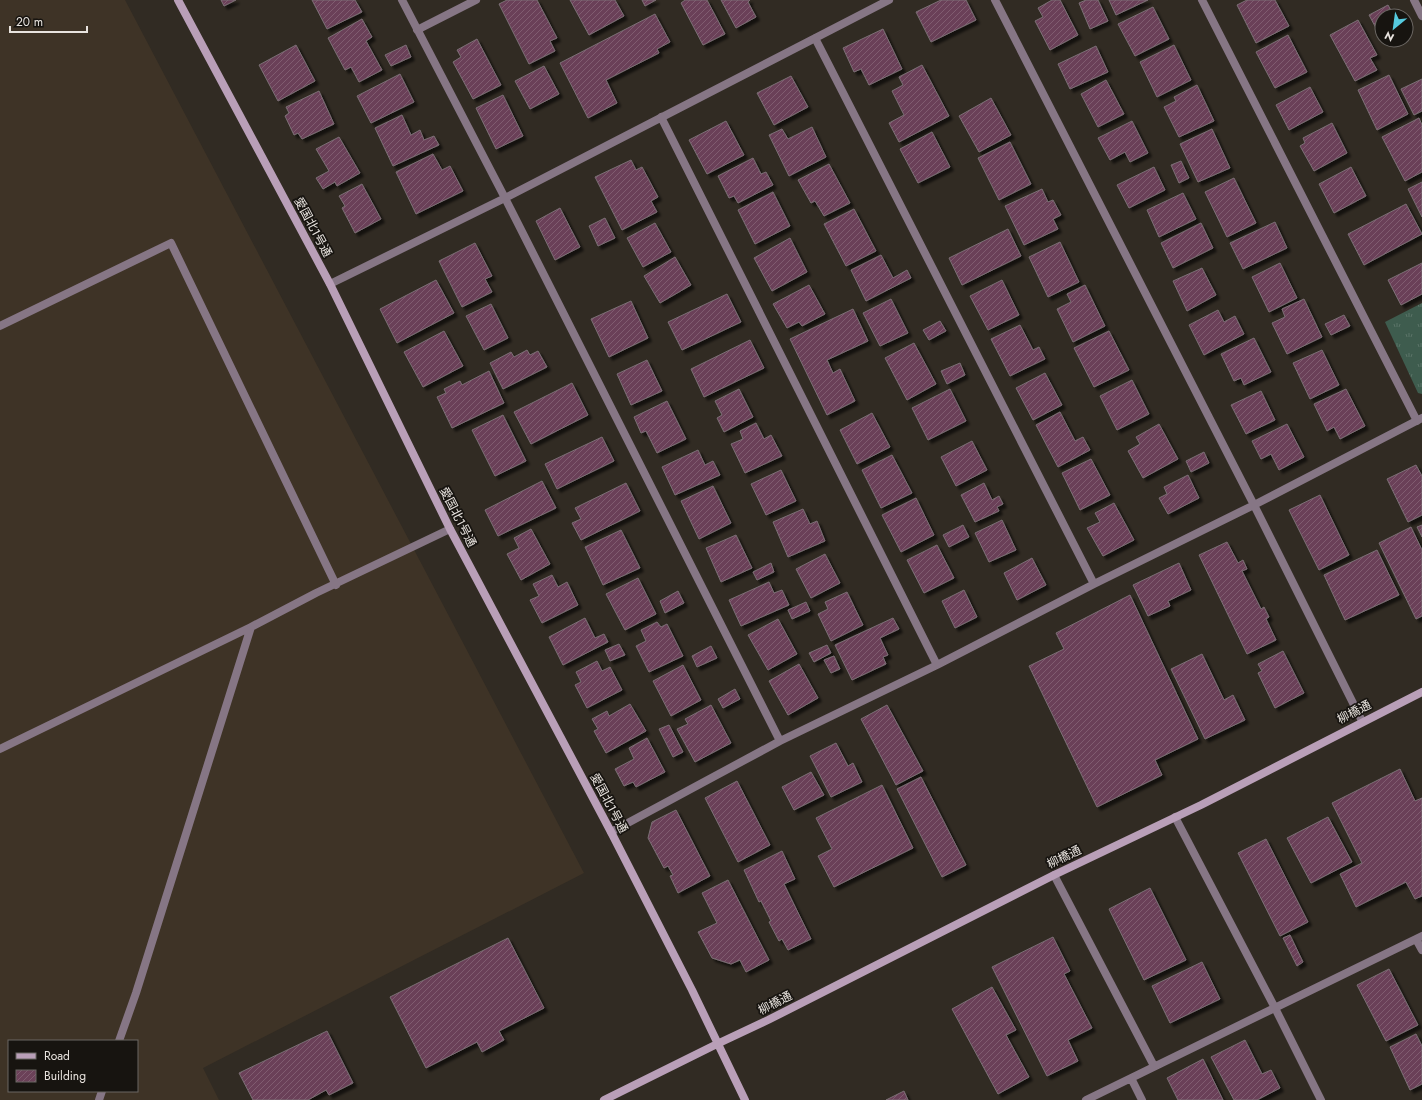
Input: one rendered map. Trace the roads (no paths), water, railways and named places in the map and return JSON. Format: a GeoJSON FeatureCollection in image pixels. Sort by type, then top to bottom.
{"type":"FeatureCollection","features":[{"type":"Feature","properties":{"kind":"street","name":"愛国北1号通"},"geometry":{"type":"LineString","coordinates":[[178,0],[330,284],[450,529],[611,832],[692,990],[745,1100]]}},
{"type":"Feature","properties":{"kind":"street"},"geometry":{"type":"LineString","coordinates":[[402,0],[505,198],[780,741]]}},
{"type":"Feature","properties":{"kind":"street"},"geometry":{"type":"LineString","coordinates":[[417,30],[476,0]]}},
{"type":"Feature","properties":{"kind":"street"},"geometry":{"type":"LineString","coordinates":[[330,284],[505,198],[889,0]]}},
{"type":"Feature","properties":{"kind":"street"},"geometry":{"type":"LineString","coordinates":[[994,0],[1254,505],[1362,722]]}},
{"type":"Feature","properties":{"kind":"street"},"geometry":{"type":"LineString","coordinates":[[611,832],[780,741],[937,665],[1419,420],[1202,0]]}},
{"type":"Feature","properties":{"kind":"street"},"geometry":{"type":"LineString","coordinates":[[1414,0],[1422,16]]}},
{"type":"Feature","properties":{"kind":"street"},"geometry":{"type":"LineString","coordinates":[[815,38],[1094,584]]}},
{"type":"Feature","properties":{"kind":"street"},"geometry":{"type":"LineString","coordinates":[[661,117],[937,665]]}},
{"type":"Feature","properties":{"kind":"street"},"geometry":{"type":"LineString","coordinates":[[0,326],[171,243],[336,584]]}},
{"type":"Feature","properties":{"kind":"street"},"geometry":{"type":"LineString","coordinates":[[0,749],[450,529]]}},
{"type":"Feature","properties":{"kind":"street"},"geometry":{"type":"LineString","coordinates":[[120,1040],[251,627]]}},
{"type":"Feature","properties":{"kind":"street","name":"柳橋通"},"geometry":{"type":"LineString","coordinates":[[604,1100],[768,1020],[1054,875],[1175,817],[1422,692]]}},
{"type":"Feature","properties":{"kind":"street"},"geometry":{"type":"LineString","coordinates":[[1175,817],[1275,1008],[1320,1100]]}},
{"type":"Feature","properties":{"kind":"street"},"geometry":{"type":"LineString","coordinates":[[1054,875],[1154,1066]]}},
{"type":"Feature","properties":{"kind":"street"},"geometry":{"type":"LineString","coordinates":[[1086,1100],[1419,938],[1422,950]]}},
{"type":"Feature","properties":{"kind":"street"},"geometry":{"type":"LineString","coordinates":[[1130,1078],[1142,1100]]}}]}
